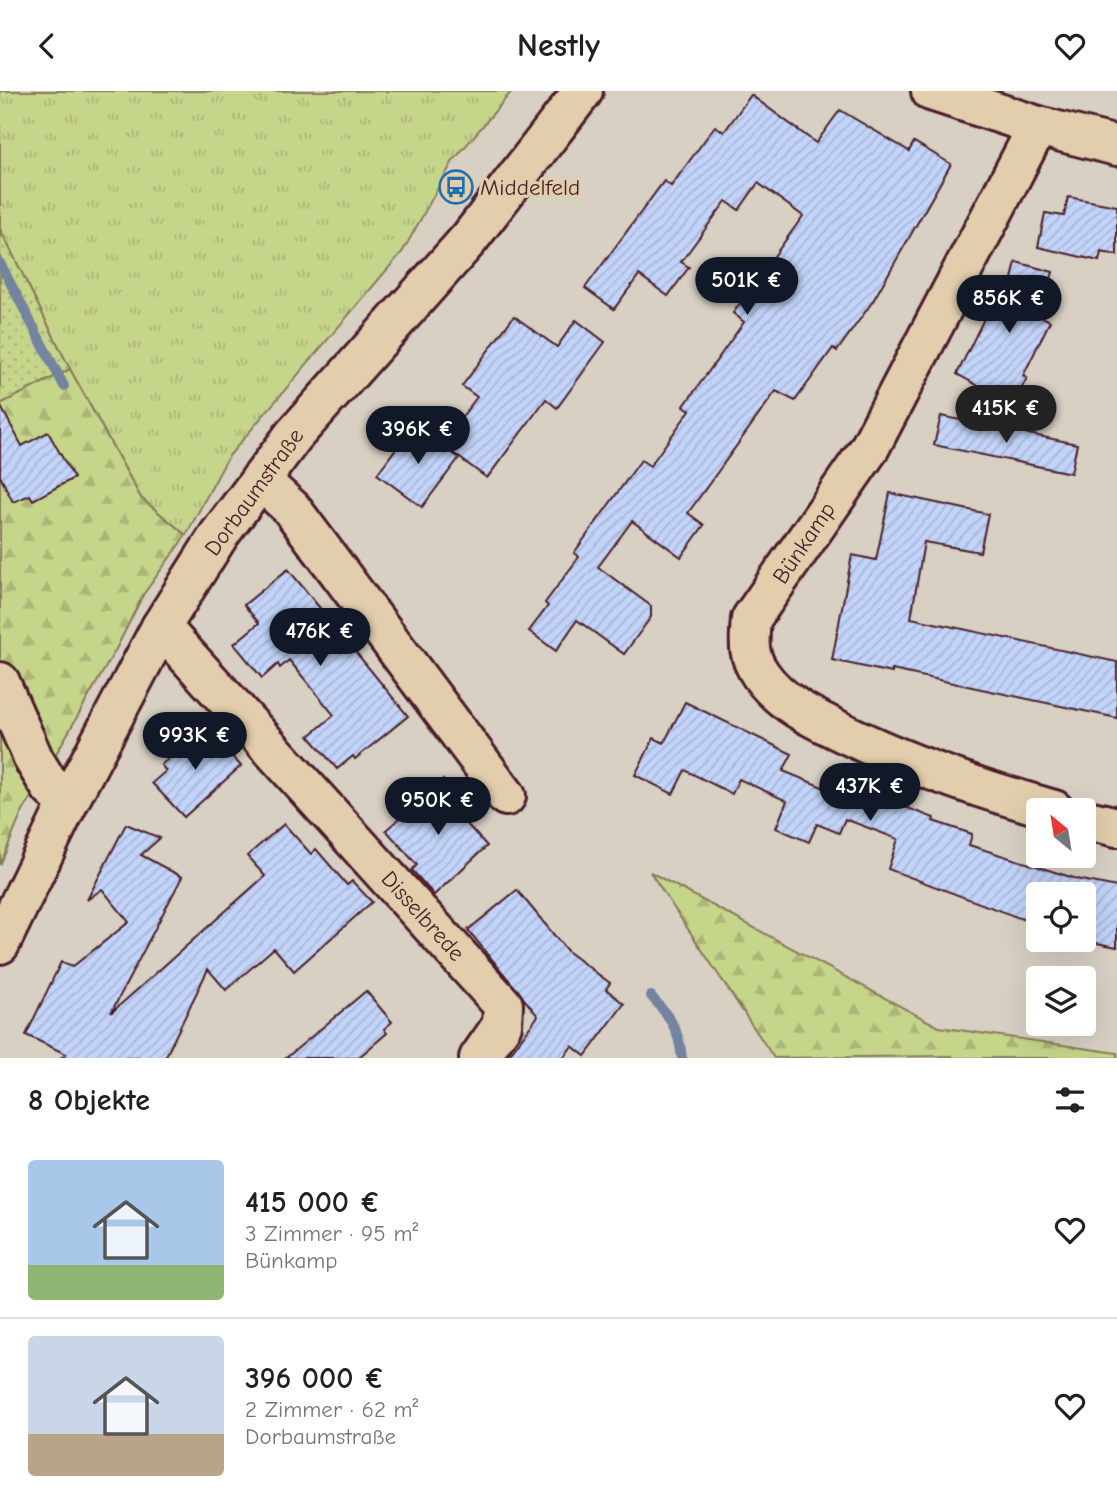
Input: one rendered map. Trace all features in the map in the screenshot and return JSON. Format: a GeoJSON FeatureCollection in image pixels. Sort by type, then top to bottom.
{"type":"FeatureCollection","features":[{"type":"Feature","properties":{"kind":"street","name":"Dorbaumstraße"},"geometry":{"type":"LineString","coordinates":[[0,944],[68,803],[161,627],[219,535],[260,479],[340,382],[469,239],[583,91]]}},
{"type":"Feature","properties":{"kind":"street"},"geometry":{"type":"LineString","coordinates":[[931,91],[1038,126],[1117,146]]}},
{"type":"Feature","properties":{"kind":"street","name":"Bünkamp"},"geometry":{"type":"LineString","coordinates":[[1026,802],[986,791],[886,753],[814,718],[786,701],[761,675],[748,648],[751,619],[869,449],[1038,126]]}},
{"type":"Feature","properties":{"kind":"street"},"geometry":{"type":"LineString","coordinates":[[260,479],[291,508],[506,796]]}},
{"type":"Feature","properties":{"kind":"street","name":"Disselbrede"},"geometry":{"type":"LineString","coordinates":[[161,627],[503,1005],[502,1025],[479,1058]]}},
{"type":"Feature","properties":{"kind":"street"},"geometry":{"type":"LineString","coordinates":[[0,682],[34,761],[51,788],[68,803]]}},
{"type":"Feature","properties":{"kind":"street"},"geometry":{"type":"LineString","coordinates":[[1096,822],[1117,827]]}},
{"type":"Feature","properties":{"kind":"green space"},"geometry":{"type":"Polygon","coordinates":[[[0,91],[512,91],[453,161],[403,251],[228,457],[186,535],[141,498],[70,369],[0,229],[0,91]]]}},
{"type":"Feature","properties":{"kind":"green space"},"geometry":{"type":"Polygon","coordinates":[[[0,229],[70,369],[0,404],[0,229]]]}},
{"type":"Feature","properties":{"kind":"green space"},"geometry":{"type":"Polygon","coordinates":[[[70,369],[141,498],[186,535],[143,595],[116,649],[21,815],[0,865],[0,404],[70,369]]]}},
{"type":"Feature","properties":{"kind":"green space"},"geometry":{"type":"Polygon","coordinates":[[[650,872],[939,1027],[1117,1053],[1117,1058],[774,1058],[650,872]]]}},
{"type":"Feature","properties":{"kind":"building"},"geometry":{"type":"Polygon","coordinates":[[[751,95],[816,143],[840,110],[909,151],[914,142],[951,164],[873,301],[837,351],[833,348],[795,401],[776,391],[688,513],[704,525],[681,557],[632,521],[598,567],[651,606],[651,617],[624,654],[577,620],[556,651],[529,631],[548,606],[545,603],[579,557],[574,553],[641,460],[650,466],[690,410],[684,406],[744,322],[733,313],[803,216],[758,183],[739,210],[726,201],[681,262],[689,267],[668,296],[639,275],[614,309],[585,288],[664,181],[671,186],[715,126],[724,132],[751,95]]]}},
{"type":"Feature","properties":{"kind":"building"},"geometry":{"type":"Polygon","coordinates":[[[1068,197],[1117,206],[1117,255],[1101,252],[1099,261],[1038,247],[1045,213],[1064,216],[1068,197]]]}},
{"type":"Feature","properties":{"kind":"building"},"geometry":{"type":"Polygon","coordinates":[[[1016,262],[1053,272],[1040,316],[1050,321],[1023,376],[1027,378],[1013,405],[957,374],[996,294],[1007,300],[1016,262]]]}},
{"type":"Feature","properties":{"kind":"building"},"geometry":{"type":"Polygon","coordinates":[[[514,316],[557,347],[576,320],[605,342],[557,408],[546,399],[487,478],[441,444],[477,397],[462,386],[514,316]]]}},
{"type":"Feature","properties":{"kind":"building"},"geometry":{"type":"Polygon","coordinates":[[[0,405],[22,446],[48,432],[74,478],[33,500],[30,495],[13,502],[0,476],[0,405]]]}},
{"type":"Feature","properties":{"kind":"building"},"geometry":{"type":"Polygon","coordinates":[[[941,416],[1077,444],[1071,473],[934,445],[941,416]]]}},
{"type":"Feature","properties":{"kind":"building"},"geometry":{"type":"Polygon","coordinates":[[[414,424],[459,458],[422,507],[377,474],[414,424]]]}},
{"type":"Feature","properties":{"kind":"building"},"geometry":{"type":"Polygon","coordinates":[[[890,493],[988,514],[980,552],[924,542],[911,618],[1117,662],[1117,718],[892,670],[892,673],[832,660],[852,555],[876,560],[890,493]]]}},
{"type":"Feature","properties":{"kind":"building"},"geometry":{"type":"Polygon","coordinates":[[[288,569],[408,716],[355,759],[353,756],[337,769],[309,736],[334,715],[289,660],[280,668],[278,664],[262,678],[234,644],[259,623],[244,605],[288,569]]]}},
{"type":"Feature","properties":{"kind":"building"},"geometry":{"type":"Polygon","coordinates":[[[685,702],[792,754],[783,771],[837,793],[840,786],[864,797],[866,792],[934,818],[933,821],[972,834],[969,845],[1026,863],[1026,868],[1042,868],[1092,882],[1026,882],[1026,921],[888,869],[898,839],[845,819],[839,833],[817,824],[809,842],[776,828],[787,801],[739,779],[732,794],[685,770],[673,794],[635,775],[654,738],[664,743],[685,702]]]}},
{"type":"Feature","properties":{"kind":"building"},"geometry":{"type":"Polygon","coordinates":[[[205,727],[241,766],[184,817],[152,783],[166,771],[161,765],[205,727]]]}},
{"type":"Feature","properties":{"kind":"building"},"geometry":{"type":"Polygon","coordinates":[[[443,780],[474,815],[465,822],[487,846],[434,895],[412,870],[417,865],[386,830],[443,780]]]}},
{"type":"Feature","properties":{"kind":"building"},"geometry":{"type":"Polygon","coordinates":[[[126,824],[160,838],[141,855],[182,877],[111,1013],[265,876],[247,856],[284,824],[311,854],[316,849],[347,885],[352,881],[372,902],[294,971],[274,948],[226,990],[208,969],[165,1058],[61,1058],[66,1054],[26,1035],[61,962],[72,967],[129,922],[102,889],[87,900],[126,824]]]}},
{"type":"Feature","properties":{"kind":"building"},"geometry":{"type":"Polygon","coordinates":[[[1096,883],[1117,887],[1117,947],[1096,943],[1096,883]]]}},
{"type":"Feature","properties":{"kind":"building"},"geometry":{"type":"Polygon","coordinates":[[[517,890],[568,952],[610,983],[606,989],[624,1004],[585,1056],[572,1046],[563,1058],[507,1058],[538,1016],[468,930],[517,890]]]}},
{"type":"Feature","properties":{"kind":"building"},"geometry":{"type":"Polygon","coordinates":[[[366,991],[392,1022],[384,1029],[387,1033],[358,1058],[286,1058],[366,991]]]}},
{"type":"Feature","properties":{"kind":"waterway"},"geometry":{"type":"LineString","coordinates":[[0,263],[64,386]]}},
{"type":"Feature","properties":{"kind":"waterway"},"geometry":{"type":"LineString","coordinates":[[651,996],[672,1024],[679,1039],[682,1058]]}},
{"type":"Feature","properties":{"kind":"place","name":"Middelfeld"},"geometry":{"type":"Point","coordinates":[456,187]}}]}
